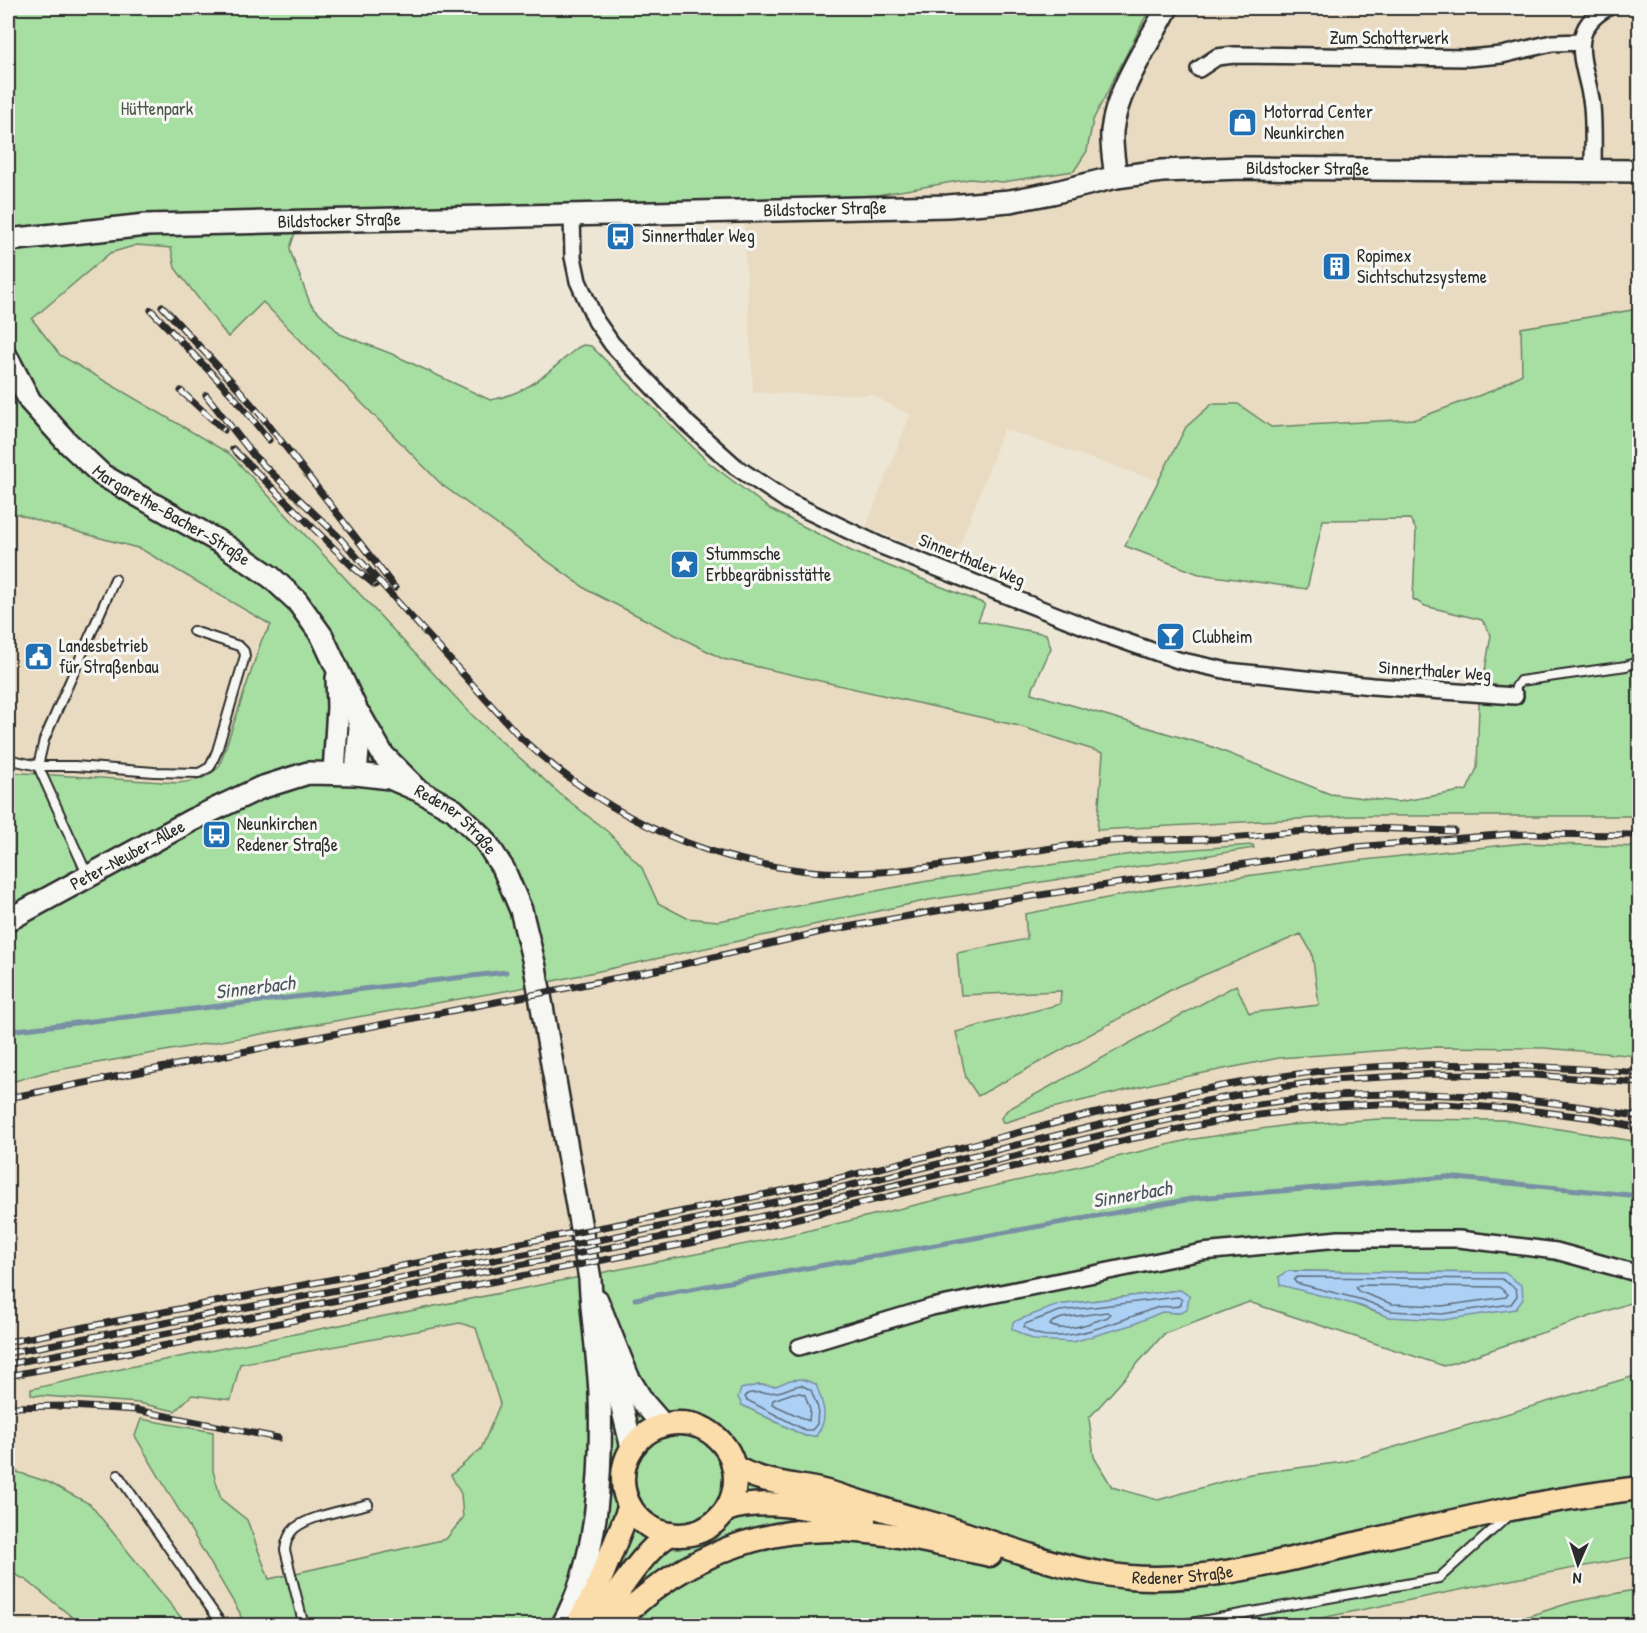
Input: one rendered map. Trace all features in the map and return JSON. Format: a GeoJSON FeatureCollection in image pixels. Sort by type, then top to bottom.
{"type":"FeatureCollection","features":[{"type":"Feature","properties":{"kind":"main road"},"geometry":{"type":"LineString","coordinates":[[1116,177],[1112,130],[1120,99],[1167,8]]}},
{"type":"Feature","properties":{"kind":"main road","name":"Bildstocker Straße"},"geometry":{"type":"LineString","coordinates":[[8,240],[146,225],[948,206],[1010,201],[1116,177],[1162,171],[1242,168],[1640,171]]}},
{"type":"Feature","properties":{"kind":"main road","name":"Margarethe-Bacher-Straße"},"geometry":{"type":"LineString","coordinates":[[8,359],[30,401],[67,442],[102,475],[223,544],[271,577],[297,601],[322,636],[356,709],[360,727],[356,774]]}},
{"type":"Feature","properties":{"kind":"main road","name":"Margarethe-Bacher-Straße"},"geometry":{"type":"LineString","coordinates":[[334,773],[338,707],[337,668]]}},
{"type":"Feature","properties":{"kind":"main road"},"geometry":{"type":"LineString","coordinates":[[356,709],[383,755],[418,790]]}},
{"type":"Feature","properties":{"kind":"main road","name":"Peter-Neuber-Allee"},"geometry":{"type":"LineString","coordinates":[[8,920],[192,820],[260,788],[308,773],[356,774]]}},
{"type":"Feature","properties":{"kind":"main road","name":"Redener Straße"},"geometry":{"type":"LineString","coordinates":[[356,774],[390,778],[454,810],[484,839],[504,870],[521,910],[535,967],[590,1279]]}},
{"type":"Feature","properties":{"kind":"main road"},"geometry":{"type":"LineString","coordinates":[[590,1279],[600,1312],[628,1377],[643,1402],[663,1425]]}},
{"type":"Feature","properties":{"kind":"main road"},"geometry":{"type":"LineString","coordinates":[[562,1626],[571,1610],[587,1566],[600,1468],[600,1392],[590,1279]]}},
{"type":"Feature","properties":{"kind":"main road"},"geometry":{"type":"LineString","coordinates":[[600,1312],[604,1339],[632,1448]]}},
{"type":"Feature","properties":{"kind":"main road"},"geometry":{"type":"LineString","coordinates":[[688,1424],[703,1429],[717,1438],[729,1454],[733,1466],[735,1485],[726,1510],[718,1520],[691,1533],[671,1534],[653,1528],[638,1518],[624,1491],[623,1475],[632,1448],[646,1433],[663,1425],[688,1424]]}},
{"type":"Feature","properties":{"kind":"main road","name":"Redener Straße"},"geometry":{"type":"LineString","coordinates":[[733,1466],[769,1480],[825,1492],[1092,1573],[1132,1577],[1189,1576],[1227,1571],[1287,1560],[1439,1524],[1605,1492],[1640,1488]]}},
{"type":"Feature","properties":{"kind":"main road"},"geometry":{"type":"LineString","coordinates":[[726,1510],[736,1506],[762,1505],[817,1510],[916,1532],[1028,1562]]}},
{"type":"Feature","properties":{"kind":"main road"},"geometry":{"type":"LineString","coordinates":[[576,1626],[595,1593],[630,1506]]}},
{"type":"Feature","properties":{"kind":"main road"},"geometry":{"type":"LineString","coordinates":[[613,1626],[626,1612],[677,1573],[713,1554],[752,1540],[800,1530],[835,1530],[894,1535],[1092,1573]]}},
{"type":"Feature","properties":{"kind":"main road"},"geometry":{"type":"LineString","coordinates":[[595,1626],[645,1555],[671,1534]]}},
{"type":"Feature","properties":{"kind":"street"},"geometry":{"type":"LineString","coordinates":[[1593,171],[1592,103],[1583,66],[1581,42],[1586,24],[1607,8]]}},
{"type":"Feature","properties":{"kind":"street","name":"Zum Schotterwerk"},"geometry":{"type":"LineString","coordinates":[[1199,69],[1217,57],[1234,55],[1468,57],[1502,55],[1552,43],[1581,42]]}},
{"type":"Feature","properties":{"kind":"street","name":"Sinnerthaler Weg"},"geometry":{"type":"LineString","coordinates":[[572,215],[573,257],[578,281],[596,321],[612,344],[688,424],[736,467],[789,502],[889,549],[1104,634],[1178,660],[1228,671],[1515,696]]}},
{"type":"Feature","properties":{"kind":"street"},"geometry":{"type":"LineString","coordinates":[[799,1347],[932,1307],[1202,1252],[1339,1239],[1459,1239],[1556,1251],[1640,1274]]}},
{"type":"Feature","properties":{"kind":"lane"},"geometry":{"type":"LineString","coordinates":[[88,875],[38,765],[44,740],[115,579]]}},
{"type":"Feature","properties":{"kind":"lane"},"geometry":{"type":"LineString","coordinates":[[8,759],[38,765],[154,772],[199,773],[210,767],[217,751],[245,656],[239,646],[193,631]]}},
{"type":"Feature","properties":{"kind":"lane"},"geometry":{"type":"LineString","coordinates":[[1515,696],[1516,687],[1520,681],[1616,668],[1640,661]]}},
{"type":"Feature","properties":{"kind":"lane"},"geometry":{"type":"LineString","coordinates":[[118,1474],[222,1626]]}},
{"type":"Feature","properties":{"kind":"lane"},"geometry":{"type":"LineString","coordinates":[[304,1626],[285,1550],[286,1538],[296,1528],[317,1518],[368,1504]]}},
{"type":"Feature","properties":{"kind":"lane"},"geometry":{"type":"LineString","coordinates":[[1174,1626],[1439,1578],[1514,1510]]}},
{"type":"Feature","properties":{"kind":"shaded area"},"geometry":{"type":"Polygon","coordinates":[[[1150,8],[1639,8],[1639,309],[1521,328],[1522,374],[1494,390],[1416,419],[1270,427],[1238,404],[1186,427],[1158,481],[1004,429],[954,561],[866,527],[910,415],[872,395],[753,393],[744,236],[745,201],[877,195],[970,179],[1003,182],[1087,151],[1093,120],[1150,8]]]}},
{"type":"Feature","properties":{"kind":"shaded area"},"geometry":{"type":"Polygon","coordinates":[[[137,245],[171,248],[263,301],[442,485],[589,591],[723,659],[1019,726],[1104,753],[1097,830],[1353,816],[1639,816],[1639,847],[1524,843],[1364,860],[1158,888],[1025,914],[1027,939],[961,995],[1061,991],[1060,1005],[957,1031],[979,1096],[1178,986],[1301,934],[1312,953],[1319,1005],[1249,1013],[1235,985],[1007,1110],[1001,1118],[1003,1123],[1048,1109],[1159,1082],[1279,1058],[1432,1047],[1544,1048],[1639,1056],[1639,1142],[1503,1120],[1381,1119],[1288,1125],[1188,1140],[781,1237],[31,1389],[31,1395],[139,1403],[175,1411],[192,1395],[240,1364],[460,1323],[476,1328],[500,1404],[481,1449],[451,1475],[461,1494],[463,1519],[446,1539],[268,1579],[247,1520],[221,1499],[213,1471],[213,1432],[141,1419],[240,1613],[242,1625],[187,1625],[90,1504],[48,1482],[8,1469],[8,1083],[46,1072],[516,989],[929,900],[1254,848],[928,881],[718,921],[687,918],[658,903],[642,868],[608,832],[559,793],[472,715],[230,454],[60,355],[32,319],[110,253],[137,245]]]}},
{"type":"Feature","properties":{"kind":"shaded area"},"geometry":{"type":"Polygon","coordinates":[[[8,511],[141,549],[271,625],[262,639],[219,767],[209,776],[198,781],[177,783],[8,772],[8,511]]]}},
{"type":"Feature","properties":{"kind":"shaded area"},"geometry":{"type":"Polygon","coordinates":[[[1639,1556],[1639,1589],[1573,1602],[1500,1625],[1286,1626],[1484,1585],[1639,1556]]]}},
{"type":"Feature","properties":{"kind":"shaded area"},"geometry":{"type":"Polygon","coordinates":[[[8,1571],[26,1580],[82,1625],[8,1625],[8,1571]]]}},
{"type":"Feature","properties":{"kind":"green space","name":"Hüttenpark"},"geometry":{"type":"Polygon","coordinates":[[[8,8],[1150,8],[1093,120],[1087,151],[1074,171],[1003,182],[970,179],[877,195],[745,201],[303,209],[290,248],[291,253],[310,303],[340,334],[392,354],[490,400],[504,397],[527,387],[547,374],[577,348],[583,345],[591,346],[708,462],[770,509],[851,551],[985,604],[978,621],[1046,634],[1051,648],[1031,693],[1210,746],[1330,794],[1398,802],[1467,790],[1477,768],[1479,705],[1491,635],[1482,620],[1425,606],[1413,599],[1416,530],[1410,519],[1323,520],[1307,589],[1199,574],[1125,546],[1186,427],[1212,404],[1238,404],[1271,427],[1416,419],[1494,390],[1522,374],[1521,328],[1639,309],[1639,816],[1353,816],[1097,830],[1103,753],[1019,726],[723,659],[589,591],[442,485],[263,302],[228,337],[175,268],[171,248],[137,245],[110,253],[32,319],[60,355],[230,454],[472,715],[559,793],[608,832],[642,868],[658,903],[687,918],[718,921],[928,881],[1148,852],[1253,845],[1254,848],[929,900],[516,989],[46,1072],[8,1083],[8,772],[177,783],[209,775],[219,767],[262,639],[271,625],[141,549],[8,511],[8,8]]]}},
{"type":"Feature","properties":{"kind":"green space"},"geometry":{"type":"Polygon","coordinates":[[[1524,843],[1639,847],[1639,1056],[1544,1048],[1432,1047],[1279,1058],[1159,1082],[1048,1109],[1003,1123],[1001,1118],[1007,1110],[1236,985],[1249,1013],[1319,1005],[1312,953],[1301,934],[1178,986],[978,1096],[966,1078],[956,1032],[1060,1004],[1061,991],[961,995],[957,953],[1027,939],[1025,914],[1158,888],[1364,860],[1524,843]]]}},
{"type":"Feature","properties":{"kind":"green space"},"geometry":{"type":"Polygon","coordinates":[[[1381,1119],[1503,1120],[1639,1142],[1639,1300],[1444,1366],[1249,1302],[1164,1334],[1089,1418],[1094,1457],[1112,1487],[1158,1500],[1250,1474],[1344,1462],[1638,1375],[1639,1345],[1639,1556],[1287,1625],[242,1625],[240,1613],[135,1436],[141,1419],[213,1432],[213,1471],[221,1499],[247,1520],[269,1579],[446,1539],[463,1518],[461,1494],[451,1475],[481,1449],[500,1404],[476,1328],[460,1323],[240,1364],[231,1400],[192,1395],[175,1411],[139,1403],[31,1395],[31,1389],[139,1365],[781,1237],[1188,1140],[1288,1125],[1381,1119]],[[1289,1271],[1279,1277],[1389,1317],[1505,1273],[1289,1271]],[[1180,1290],[1058,1305],[1179,1313],[1189,1296],[1180,1290]],[[758,1385],[742,1405],[805,1436],[816,1436],[776,1386],[758,1385]]]}},
{"type":"Feature","properties":{"kind":"green space"},"geometry":{"type":"Polygon","coordinates":[[[8,1469],[48,1482],[90,1504],[187,1625],[82,1625],[26,1580],[8,1571],[8,1469]]]}},
{"type":"Feature","properties":{"kind":"green space"},"geometry":{"type":"Polygon","coordinates":[[[1639,1589],[1639,1625],[1500,1625],[1573,1602],[1639,1589]]]}},
{"type":"Feature","properties":{"kind":"water"},"geometry":{"type":"Polygon","coordinates":[[[1288,1271],[1505,1273],[1522,1286],[1523,1299],[1516,1309],[1443,1320],[1389,1317],[1361,1306],[1280,1285],[1279,1277],[1288,1271]]]}},
{"type":"Feature","properties":{"kind":"water"},"geometry":{"type":"Polygon","coordinates":[[[1180,1290],[1189,1296],[1187,1309],[1179,1313],[1162,1312],[1131,1325],[1073,1342],[1034,1340],[1012,1329],[1013,1322],[1058,1305],[1180,1290]]]}},
{"type":"Feature","properties":{"kind":"water"},"geometry":{"type":"Polygon","coordinates":[[[802,1379],[816,1384],[823,1404],[823,1423],[816,1436],[805,1436],[742,1405],[738,1397],[741,1389],[758,1385],[776,1386],[790,1380],[802,1379]]]}},
{"type":"Feature","properties":{"kind":"waterway","name":"Sinnerbach"},"geometry":{"type":"LineString","coordinates":[[8,1031],[506,972]]}},
{"type":"Feature","properties":{"kind":"waterway","name":"Sinnerbach"},"geometry":{"type":"LineString","coordinates":[[635,1299],[1197,1198],[1446,1177],[1640,1196]]}},
{"type":"Feature","properties":{"kind":"railway"},"geometry":{"type":"LineString","coordinates":[[162,306],[264,419],[395,588]]}},
{"type":"Feature","properties":{"kind":"railway"},"geometry":{"type":"LineString","coordinates":[[151,310],[236,399],[269,440]]}},
{"type":"Feature","properties":{"kind":"railway"},"geometry":{"type":"LineString","coordinates":[[181,391],[224,430]]}},
{"type":"Feature","properties":{"kind":"railway"},"geometry":{"type":"LineString","coordinates":[[206,395],[254,456],[338,536],[520,737],[559,770],[599,798],[641,823],[686,842],[732,857],[780,867],[829,872],[880,872],[1112,841],[1215,839],[1356,828],[1454,831]]}},
{"type":"Feature","properties":{"kind":"railway"},"geometry":{"type":"LineString","coordinates":[[233,449],[353,567],[375,585]]}},
{"type":"Feature","properties":{"kind":"railway"},"geometry":{"type":"LineString","coordinates":[[8,1098],[671,967],[825,931],[942,910],[1356,847],[1510,834],[1640,835]]}},
{"type":"Feature","properties":{"kind":"railway"},"geometry":{"type":"LineString","coordinates":[[8,1342],[724,1203],[889,1166],[1140,1103],[1267,1078],[1331,1070],[1447,1064],[1640,1073]]}},
{"type":"Feature","properties":{"kind":"railway"},"geometry":{"type":"LineString","coordinates":[[8,1353],[608,1238],[827,1191],[1169,1108],[1280,1087],[1331,1080],[1437,1074],[1535,1075],[1640,1083]]}},
{"type":"Feature","properties":{"kind":"railway"},"geometry":{"type":"LineString","coordinates":[[8,1364],[715,1227],[1139,1127],[1255,1104],[1372,1094],[1449,1095],[1564,1104],[1640,1117]]}},
{"type":"Feature","properties":{"kind":"railway"},"geometry":{"type":"LineString","coordinates":[[8,1376],[706,1240],[1130,1139],[1234,1118],[1332,1106],[1445,1104],[1593,1118],[1640,1128]]}},
{"type":"Feature","properties":{"kind":"railway"},"geometry":{"type":"LineString","coordinates":[[8,1407],[69,1406],[136,1410],[278,1438]]}},
{"type":"Feature","properties":{"kind":"place","name":"Motorrad Center Neunkirchen"},"geometry":{"type":"Point","coordinates":[1243,122]}},
{"type":"Feature","properties":{"kind":"place","name":"Sinnerthaler Weg"},"geometry":{"type":"Point","coordinates":[621,236]}},
{"type":"Feature","properties":{"kind":"place","name":"Ropimex Sichtschutzsysteme"},"geometry":{"type":"Point","coordinates":[1336,266]}},
{"type":"Feature","properties":{"kind":"place","name":"Stummsche Erbbegräbnisstätte"},"geometry":{"type":"Point","coordinates":[685,564]}},
{"type":"Feature","properties":{"kind":"place","name":"Clubheim"},"geometry":{"type":"Point","coordinates":[1171,637]}},
{"type":"Feature","properties":{"kind":"place","name":"Landesbetrieb für Straßenbau"},"geometry":{"type":"Point","coordinates":[38,656]}},
{"type":"Feature","properties":{"kind":"place","name":"Neunkirchen Redener Straße"},"geometry":{"type":"Point","coordinates":[216,834]}}]}
